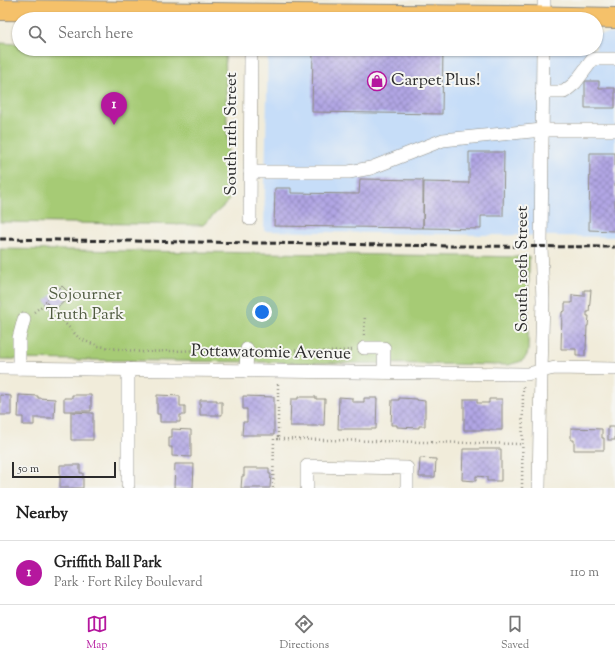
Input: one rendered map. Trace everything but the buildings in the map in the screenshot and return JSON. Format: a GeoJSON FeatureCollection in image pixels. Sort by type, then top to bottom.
{"type":"FeatureCollection","features":[{"type":"Feature","properties":{"kind":"highway"},"geometry":{"type":"LineString","coordinates":[[0,10],[84,12]]}},
{"type":"Feature","properties":{"kind":"highway"},"geometry":{"type":"LineString","coordinates":[[603,17],[615,18]]}},
{"type":"Feature","properties":{"kind":"street","name":"South 11th Street"},"geometry":{"type":"LineString","coordinates":[[250,219],[251,56]]}},
{"type":"Feature","properties":{"kind":"street","name":"South 10th Street"},"geometry":{"type":"LineString","coordinates":[[539,488],[543,300],[541,246],[543,56]]}},
{"type":"Feature","properties":{"kind":"street"},"geometry":{"type":"LineString","coordinates":[[542,92],[564,92],[575,83],[593,59],[615,59]]}},
{"type":"Feature","properties":{"kind":"street"},"geometry":{"type":"LineString","coordinates":[[250,172],[349,172],[371,168],[443,140],[542,130],[615,130]]}},
{"type":"Feature","properties":{"kind":"street"},"geometry":{"type":"LineString","coordinates":[[19,368],[19,338],[24,319]]}},
{"type":"Feature","properties":{"kind":"street"},"geometry":{"type":"LineString","coordinates":[[364,348],[384,348],[384,372]]}},
{"type":"Feature","properties":{"kind":"street"},"geometry":{"type":"LineString","coordinates":[[246,371],[248,349]]}},
{"type":"Feature","properties":{"kind":"street","name":"Pottawatomie Avenue"},"geometry":{"type":"LineString","coordinates":[[0,368],[523,374],[555,368],[615,368]]}},
{"type":"Feature","properties":{"kind":"street"},"geometry":{"type":"LineString","coordinates":[[128,369],[128,485]]}},
{"type":"Feature","properties":{"kind":"street"},"geometry":{"type":"LineString","coordinates":[[307,488],[307,466],[407,468],[407,488]]}},
{"type":"Feature","properties":{"kind":"path"},"geometry":{"type":"LineString","coordinates":[[24,319],[46,303],[78,337],[85,341],[98,346],[141,352],[248,349],[339,352],[364,348],[365,315]]}},
{"type":"Feature","properties":{"kind":"path"},"geometry":{"type":"LineString","coordinates":[[522,488],[523,374]]}},
{"type":"Feature","properties":{"kind":"path"},"geometry":{"type":"LineString","coordinates":[[278,378],[278,439]]}},
{"type":"Feature","properties":{"kind":"path"},"geometry":{"type":"LineString","coordinates":[[273,488],[274,439],[522,444]]}},
{"type":"Feature","properties":{"kind":"shaded area"},"geometry":{"type":"Polygon","coordinates":[[[603,34],[615,34],[615,237],[264,231],[268,56],[603,56],[603,34]]]}},
{"type":"Feature","properties":{"kind":"green space"},"geometry":{"type":"Polygon","coordinates":[[[0,43],[12,44],[12,56],[225,56],[229,201],[203,225],[0,222],[0,43]]]}},
{"type":"Feature","properties":{"kind":"green space","name":"Sojourner Truth Park"},"geometry":{"type":"Polygon","coordinates":[[[0,249],[529,257],[528,352],[525,359],[509,365],[0,359],[0,249]]]}},
{"type":"Feature","properties":{"kind":"railway"},"geometry":{"type":"LineString","coordinates":[[0,239],[615,247]]}},
{"type":"Feature","properties":{"kind":"place","name":"Carpet Plus!"},"geometry":{"type":"Point","coordinates":[377,81]}},
{"type":"Feature","properties":{"kind":"place","name":"Griffith Ball Park"},"geometry":{"type":"Point","coordinates":[114,125]}}]}
